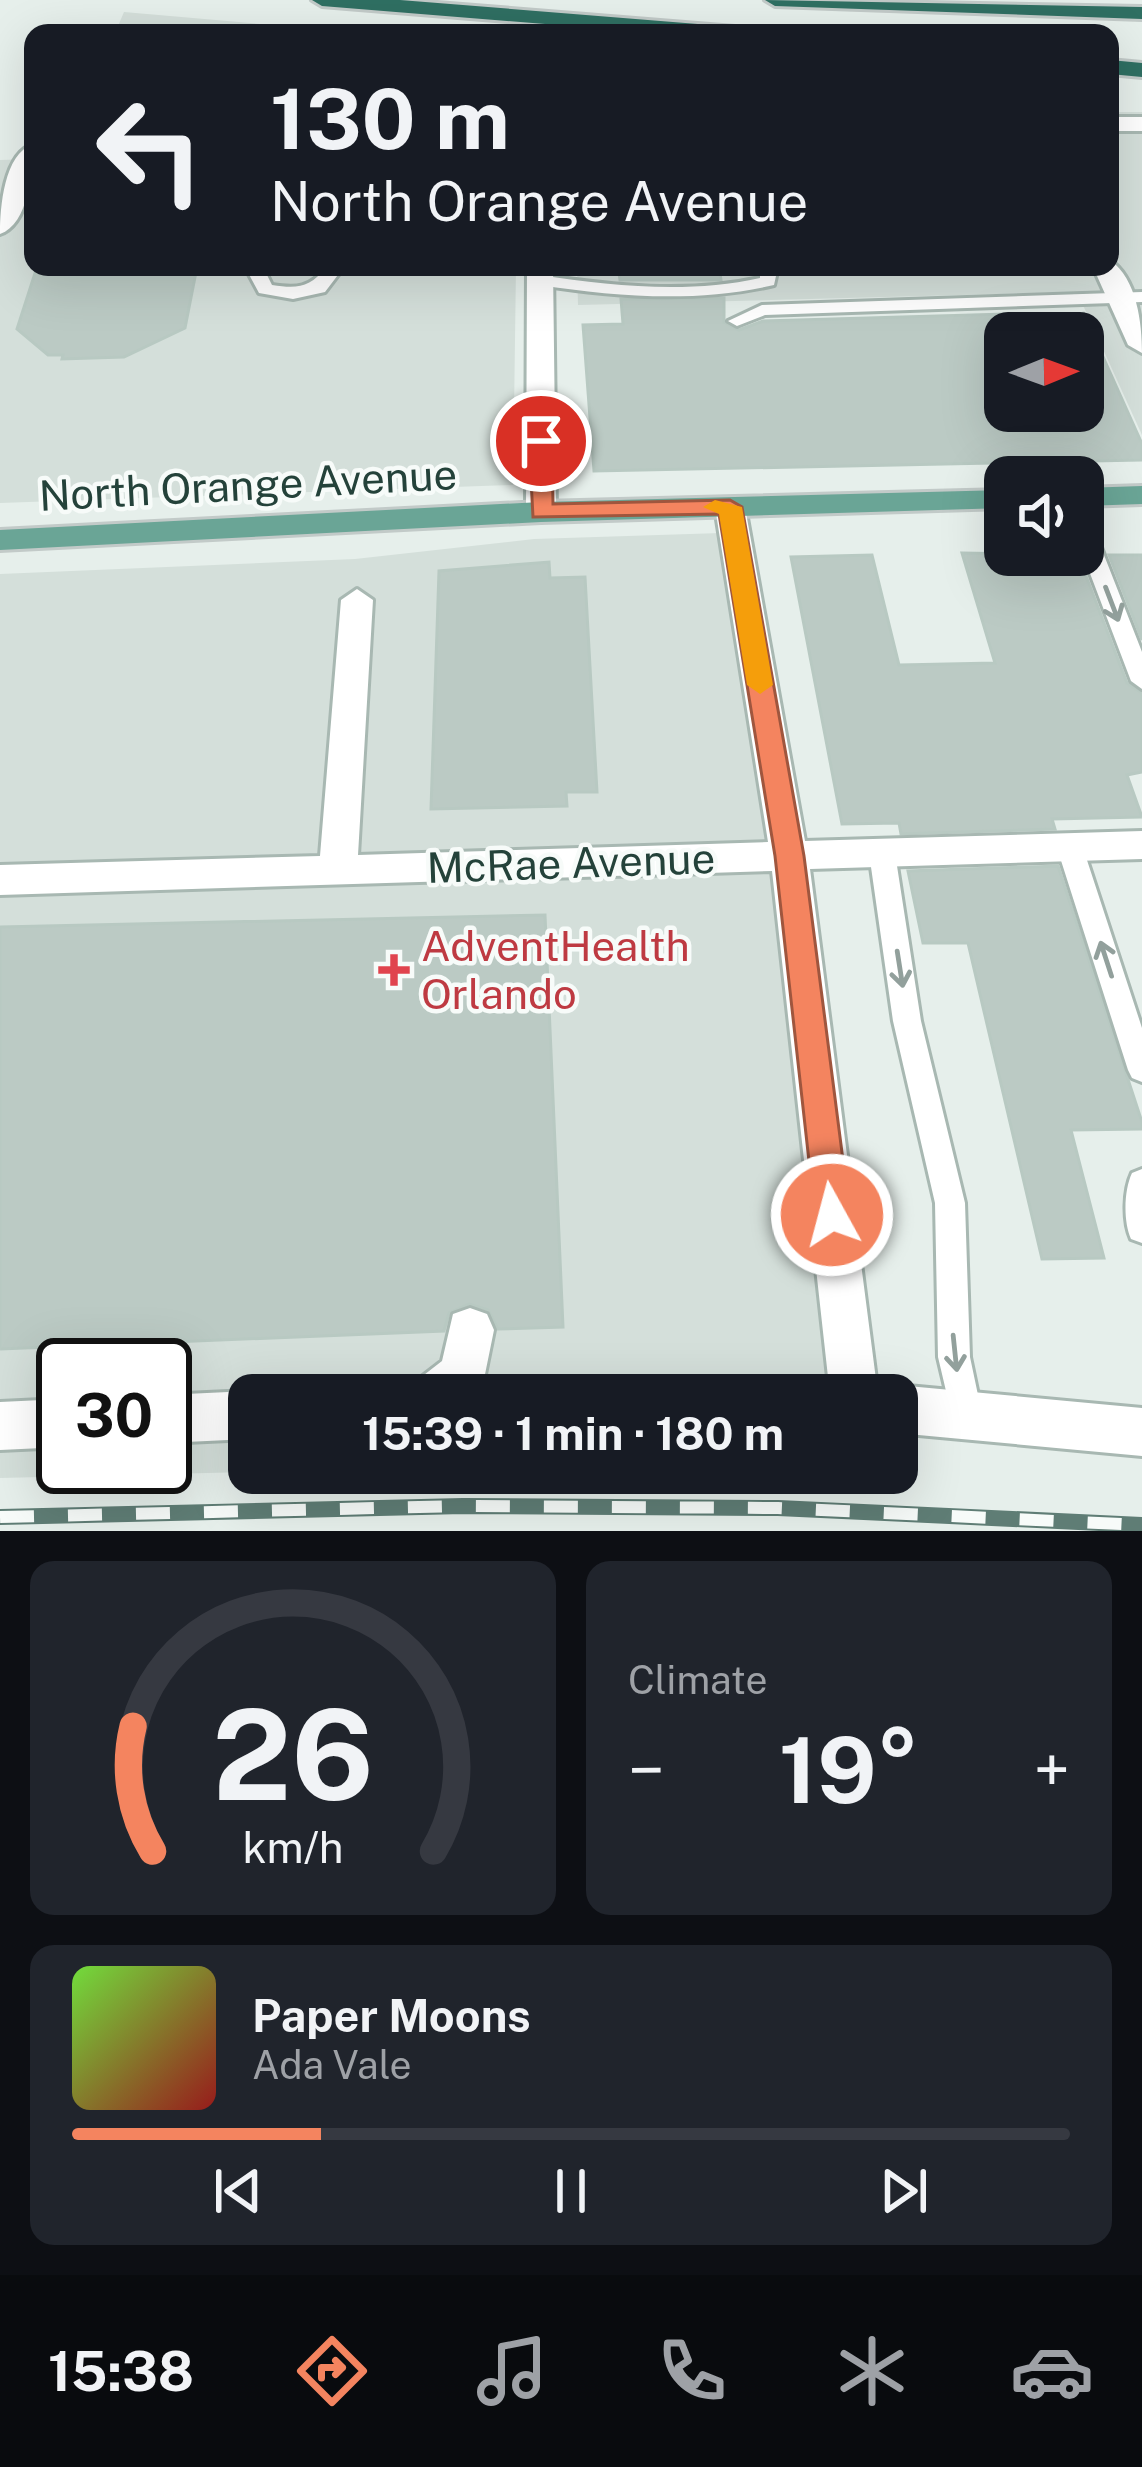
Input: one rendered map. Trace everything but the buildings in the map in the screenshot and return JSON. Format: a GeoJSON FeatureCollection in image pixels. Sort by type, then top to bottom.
{"type":"FeatureCollection","features":[{"type":"Feature","properties":{"kind":"highway"},"geometry":{"type":"LineString","coordinates":[[322,0],[622,24]]}},
{"type":"Feature","properties":{"kind":"highway"},"geometry":{"type":"LineString","coordinates":[[775,0],[1142,13]]}},
{"type":"Feature","properties":{"kind":"main road"},"geometry":{"type":"LineString","coordinates":[[1104,496],[1142,495]]}},
{"type":"Feature","properties":{"kind":"main road","name":"North Orange Avenue"},"geometry":{"type":"LineString","coordinates":[[0,540],[541,512],[984,500]]}},
{"type":"Feature","properties":{"kind":"street"},"geometry":{"type":"LineString","coordinates":[[1,221],[24,188]]}},
{"type":"Feature","properties":{"kind":"street"},"geometry":{"type":"LineString","coordinates":[[540,276],[541,512]]}},
{"type":"Feature","properties":{"kind":"street"},"geometry":{"type":"LineString","coordinates":[[1131,298],[1142,345]]}},
{"type":"Feature","properties":{"kind":"street"},"geometry":{"type":"LineString","coordinates":[[730,507],[789,856],[851,1374]]}},
{"type":"Feature","properties":{"kind":"street"},"geometry":{"type":"LineString","coordinates":[[338,870],[357,600]]}},
{"type":"Feature","properties":{"kind":"street","name":"McRae Avenue"},"geometry":{"type":"LineString","coordinates":[[0,880],[1142,845]]}},
{"type":"Feature","properties":{"kind":"street"},"geometry":{"type":"LineString","coordinates":[[464,1374],[470,1330]]}},
{"type":"Feature","properties":{"kind":"street"},"geometry":{"type":"LineString","coordinates":[[918,1411],[1142,1432]]}},
{"type":"Feature","properties":{"kind":"street"},"geometry":{"type":"LineString","coordinates":[[192,1418],[228,1416]]}},
{"type":"Feature","properties":{"kind":"street"},"geometry":{"type":"LineString","coordinates":[[0,1426],[36,1424]]}},
{"type":"Feature","properties":{"kind":"lane"},"geometry":{"type":"LineString","coordinates":[[260,276],[265,289],[293,294],[319,288],[328,276]]}},
{"type":"Feature","properties":{"kind":"lane"},"geometry":{"type":"LineString","coordinates":[[554,276],[615,289],[743,286],[768,281],[768,276]]}},
{"type":"Feature","properties":{"kind":"lane"},"geometry":{"type":"LineString","coordinates":[[736,321],[762,310],[1131,298]]}},
{"type":"Feature","properties":{"kind":"lane"},"geometry":{"type":"LineString","coordinates":[[1102,576],[1142,681]]}},
{"type":"Feature","properties":{"kind":"lane"},"geometry":{"type":"LineString","coordinates":[[1070,848],[1142,1070]]}},
{"type":"Feature","properties":{"kind":"lane"},"geometry":{"type":"LineString","coordinates":[[882,854],[908,1021],[950,1203],[954,1357],[966,1414]]}},
{"type":"Feature","properties":{"kind":"lane"},"geometry":{"type":"LineString","coordinates":[[1142,1181],[1142,1229]]}},
{"type":"Feature","properties":{"kind":"shaded area"},"geometry":{"type":"Polygon","coordinates":[[[124,12],[261,24],[119,24],[124,12]]]}},
{"type":"Feature","properties":{"kind":"shaded area"},"geometry":{"type":"Polygon","coordinates":[[[1119,112],[1142,112],[1142,435],[1104,351],[1104,312],[1086,312],[1077,292],[578,305],[577,276],[1119,276],[1119,112]]]}},
{"type":"Feature","properties":{"kind":"shaded area"},"geometry":{"type":"Polygon","coordinates":[[[24,159],[24,276],[516,276],[513,485],[0,503],[0,160],[24,159]]]}},
{"type":"Feature","properties":{"kind":"shaded area","name":"AdventHealth Orlando"},"geometry":{"type":"Polygon","coordinates":[[[721,533],[848,1374],[228,1374],[228,1473],[192,1473],[192,1338],[36,1338],[36,1477],[0,1478],[0,574],[355,559],[534,539],[721,533]]]}},
{"type":"Feature","properties":{"kind":"railway"},"geometry":{"type":"LineString","coordinates":[[0,1517],[463,1506],[778,1508],[1142,1525]]}},
{"type":"Feature","properties":{"kind":"slow traffic"},"geometry":{"type":"LineString","coordinates":[[715,507],[730,507],[760,685]]}},
{"type":"Feature","properties":{"kind":"place","name":"AdventHealth Orlando"},"geometry":{"type":"Point","coordinates":[394,970]}},
{"type":"Feature","properties":{"kind":"route"},"geometry":{"type":"LineString","coordinates":[[541,441],[541,512],[730,507],[789,856],[832,1215]]}}]}
